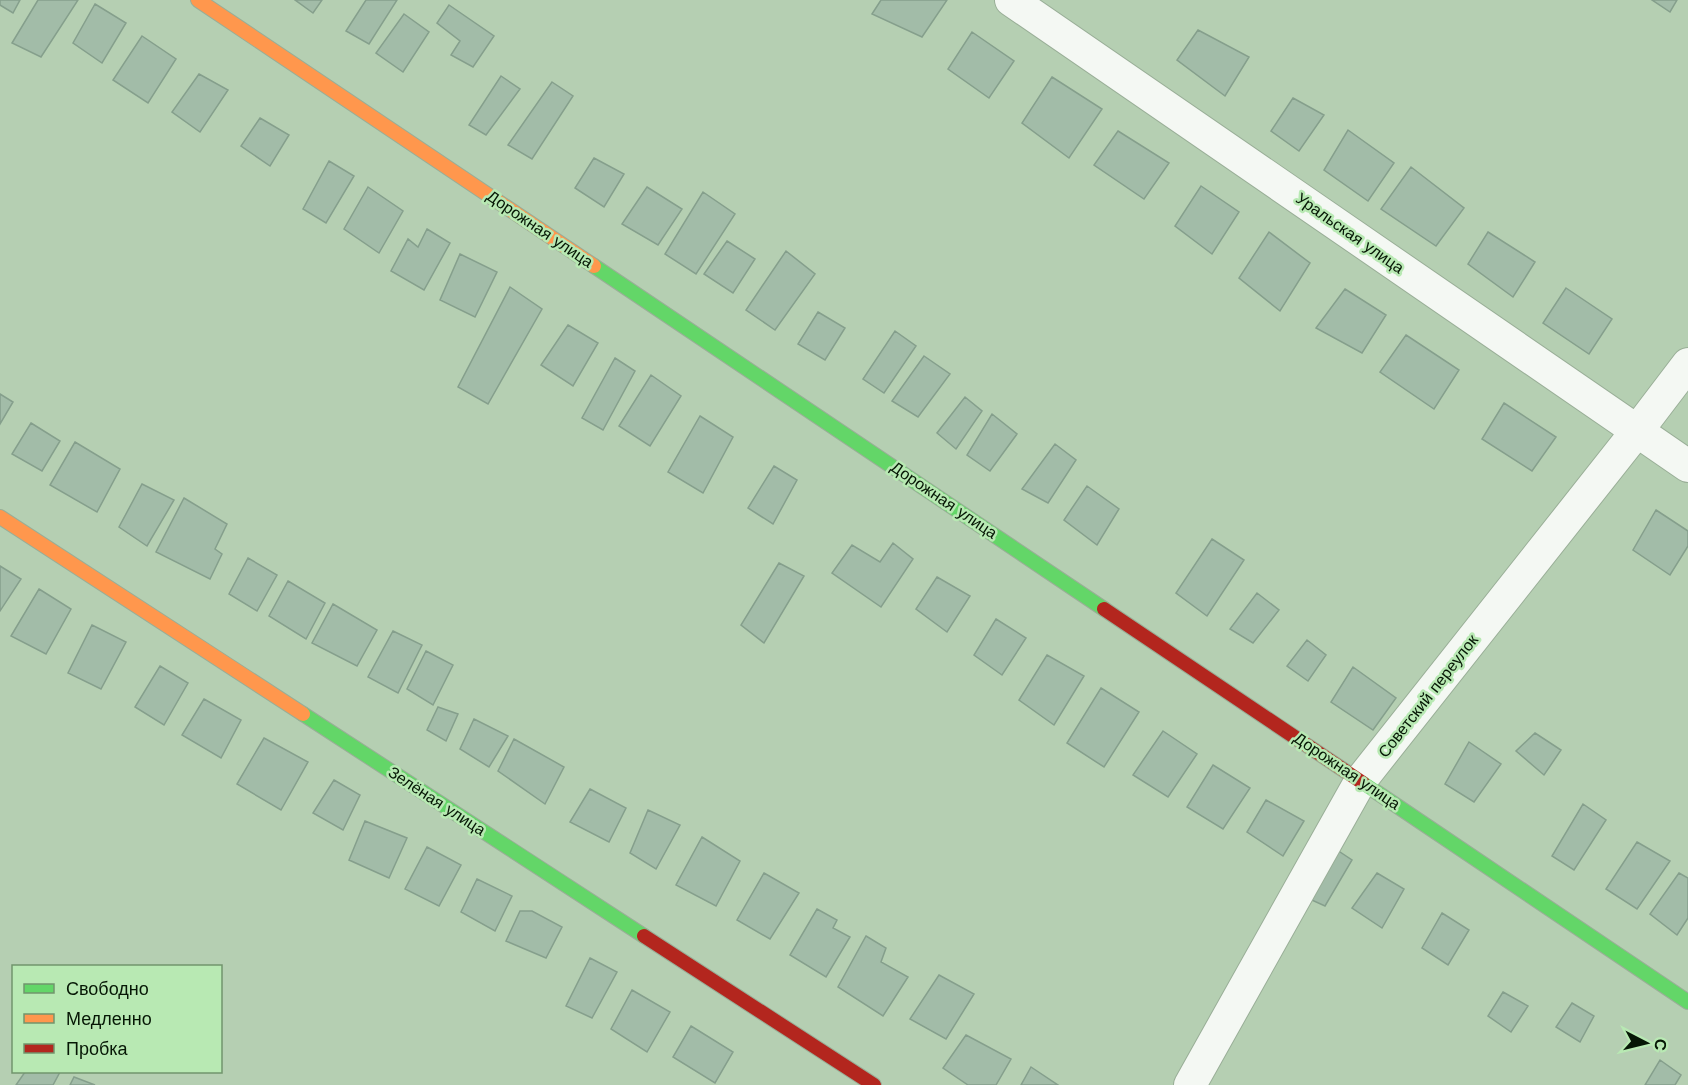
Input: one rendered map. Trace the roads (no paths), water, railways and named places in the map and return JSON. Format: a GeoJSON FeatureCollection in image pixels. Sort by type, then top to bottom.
{"type":"FeatureCollection","features":[{"type":"Feature","properties":{"kind":"street","name":"Дорожная улица"},"geometry":{"type":"LineString","coordinates":[[198,0],[1688,1002]]}},
{"type":"Feature","properties":{"kind":"street","name":"Уральская улица"},"geometry":{"type":"LineString","coordinates":[[1011,0],[1688,466]]}},
{"type":"Feature","properties":{"kind":"street","name":"Советский переулок"},"geometry":{"type":"LineString","coordinates":[[1190,1085],[1361,780],[1688,364]]}},
{"type":"Feature","properties":{"kind":"street","name":"Зелёная улица"},"geometry":{"type":"LineString","coordinates":[[0,518],[874,1085]]}}]}
